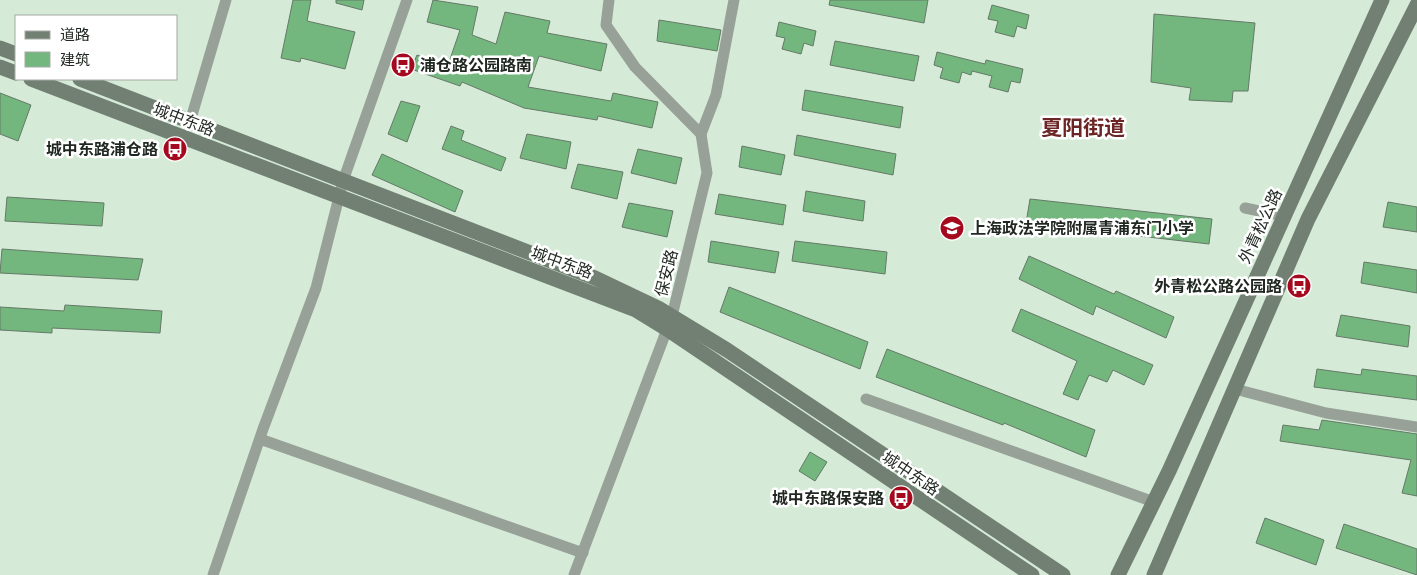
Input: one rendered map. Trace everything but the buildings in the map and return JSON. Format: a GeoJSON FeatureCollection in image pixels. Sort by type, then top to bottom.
{"type":"FeatureCollection","features":[{"type":"Feature","properties":{"kind":"main road","name":"外青松公路"},"geometry":{"type":"LineString","coordinates":[[1118,575],[1154,502],[1382,0]]}},
{"type":"Feature","properties":{"kind":"main road"},"geometry":{"type":"LineString","coordinates":[[1154,575],[1308,219],[1417,5]]}},
{"type":"Feature","properties":{"kind":"main road"},"geometry":{"type":"LineString","coordinates":[[0,48],[15,54]]}},
{"type":"Feature","properties":{"kind":"main road"},"geometry":{"type":"LineString","coordinates":[[0,67],[15,73]]}},
{"type":"Feature","properties":{"kind":"main road","name":"城中东路"},"geometry":{"type":"LineString","coordinates":[[34,80],[339,198],[669,322],[1032,575]]}},
{"type":"Feature","properties":{"kind":"main road","name":"城中东路"},"geometry":{"type":"LineString","coordinates":[[83,80],[595,278],[669,322],[735,356],[1063,575]]}},
{"type":"Feature","properties":{"kind":"street"},"geometry":{"type":"LineString","coordinates":[[190,122],[226,0]]}},
{"type":"Feature","properties":{"kind":"street"},"geometry":{"type":"LineString","coordinates":[[213,575],[260,439],[316,288],[343,181],[407,0]]}},
{"type":"Feature","properties":{"kind":"street"},"geometry":{"type":"LineString","coordinates":[[609,0],[606,25],[634,67],[701,134],[716,95],[734,0]]}},
{"type":"Feature","properties":{"kind":"street","name":"保安路"},"geometry":{"type":"LineString","coordinates":[[574,575],[669,322],[707,173],[701,134]]}},
{"type":"Feature","properties":{"kind":"street"},"geometry":{"type":"LineString","coordinates":[[1245,208],[1284,216]]}},
{"type":"Feature","properties":{"kind":"street"},"geometry":{"type":"LineString","coordinates":[[1235,389],[1326,413],[1417,427]]}},
{"type":"Feature","properties":{"kind":"street"},"geometry":{"type":"LineString","coordinates":[[866,399],[1154,502]]}},
{"type":"Feature","properties":{"kind":"street"},"geometry":{"type":"LineString","coordinates":[[260,439],[583,552]]}},
{"type":"Feature","properties":{"kind":"place","name":"浦仓路公园路南"},"geometry":{"type":"Point","coordinates":[403,65]}},
{"type":"Feature","properties":{"kind":"place","name":"城中东路浦仓路"},"geometry":{"type":"Point","coordinates":[175,149]}},
{"type":"Feature","properties":{"kind":"place","name":"上海政法学院附属青浦东门小学"},"geometry":{"type":"Point","coordinates":[952,228]}},
{"type":"Feature","properties":{"kind":"place","name":"外青松公路公园路"},"geometry":{"type":"Point","coordinates":[1299,286]}},
{"type":"Feature","properties":{"kind":"place","name":"城中东路保安路"},"geometry":{"type":"Point","coordinates":[901,498]}},
{"type":"Feature","properties":{"kind":"district","name":"夏阳街道"},"geometry":{"type":"Point","coordinates":[1083,127]}}]}
